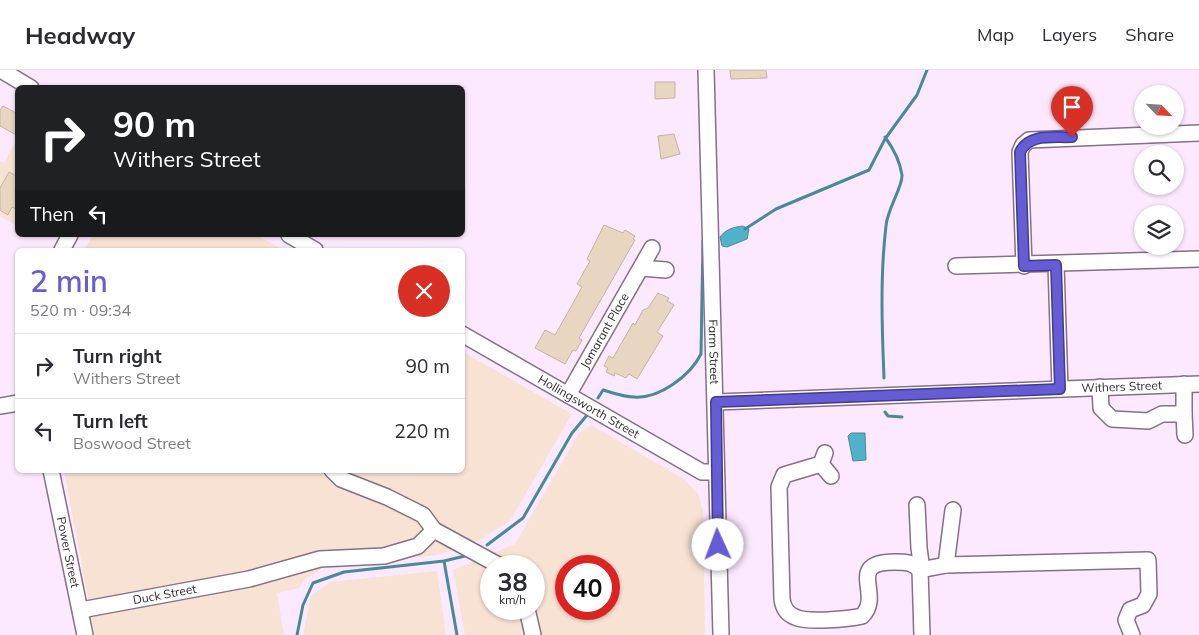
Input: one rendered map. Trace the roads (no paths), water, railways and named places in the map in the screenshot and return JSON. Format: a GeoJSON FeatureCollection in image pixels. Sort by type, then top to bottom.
{"type":"FeatureCollection","features":[{"type":"Feature","properties":{"kind":"street"},"geometry":{"type":"LineString","coordinates":[[0,70],[26,85]]}},
{"type":"Feature","properties":{"kind":"street","name":"Farm Street"},"geometry":{"type":"LineString","coordinates":[[706,70],[721,635]]}},
{"type":"Feature","properties":{"kind":"street"},"geometry":{"type":"LineString","coordinates":[[1024,266],[1020,152],[1024,145],[1036,138],[1199,133]]}},
{"type":"Feature","properties":{"kind":"street"},"geometry":{"type":"LineString","coordinates":[[292,237],[312,248]]}},
{"type":"Feature","properties":{"kind":"street","name":"Jomarant Place"},"geometry":{"type":"LineString","coordinates":[[568,395],[652,248]]}},
{"type":"Feature","properties":{"kind":"street"},"geometry":{"type":"LineString","coordinates":[[956,266],[1024,266],[1199,259]]}},
{"type":"Feature","properties":{"kind":"street"},"geometry":{"type":"LineString","coordinates":[[1056,265],[1060,389]]}},
{"type":"Feature","properties":{"kind":"street"},"geometry":{"type":"LineString","coordinates":[[641,268],[666,270]]}},
{"type":"Feature","properties":{"kind":"street","name":"Hollingsworth Street"},"geometry":{"type":"LineString","coordinates":[[465,336],[702,472],[716,472]]}},
{"type":"Feature","properties":{"kind":"street"},"geometry":{"type":"LineString","coordinates":[[1185,436],[1184,414],[1192,384]]}},
{"type":"Feature","properties":{"kind":"street","name":"Withers Street"},"geometry":{"type":"LineString","coordinates":[[716,402],[1192,384]]}},
{"type":"Feature","properties":{"kind":"street"},"geometry":{"type":"LineString","coordinates":[[1100,387],[1101,408],[1108,417],[1116,420],[1142,421],[1162,414],[1184,414]]}},
{"type":"Feature","properties":{"kind":"street"},"geometry":{"type":"LineString","coordinates":[[0,406],[15,404]]}},
{"type":"Feature","properties":{"kind":"street"},"geometry":{"type":"LineString","coordinates":[[826,464],[784,475],[779,487],[782,599],[786,611],[794,617],[803,620],[862,616],[867,608],[867,574],[872,566],[878,562],[905,562],[913,564],[921,570],[946,565],[1148,560],[1149,594],[1143,605],[1130,610],[1126,620],[1132,635]]}},
{"type":"Feature","properties":{"kind":"street","name":"Power Street"},"geometry":{"type":"LineString","coordinates":[[52,473],[85,635]]}},
{"type":"Feature","properties":{"kind":"street"},"geometry":{"type":"LineString","coordinates":[[335,473],[341,479],[423,515],[434,530],[480,555]]}},
{"type":"Feature","properties":{"kind":"street"},"geometry":{"type":"LineString","coordinates":[[917,504],[922,635]]}},
{"type":"Feature","properties":{"kind":"street"},"geometry":{"type":"LineString","coordinates":[[946,565],[953,510]]}},
{"type":"Feature","properties":{"kind":"street","name":"Duck Street"},"geometry":{"type":"LineString","coordinates":[[81,610],[249,579],[320,559],[384,556],[418,546],[434,530]]}},
{"type":"Feature","properties":{"kind":"street"},"geometry":{"type":"LineString","coordinates":[[530,620],[533,635]]}},
{"type":"Feature","properties":{"kind":"water"},"geometry":{"type":"Polygon","coordinates":[[[743,226],[749,229],[747,239],[727,247],[722,246],[720,237],[724,232],[743,226]]]}},
{"type":"Feature","properties":{"kind":"water"},"geometry":{"type":"Polygon","coordinates":[[[851,433],[865,433],[866,460],[853,461],[848,436],[851,433]]]}},
{"type":"Feature","properties":{"kind":"waterway"},"geometry":{"type":"LineString","coordinates":[[745,229],[776,209],[869,170],[885,139],[917,95],[927,70]]}},
{"type":"Feature","properties":{"kind":"waterway"},"geometry":{"type":"LineString","coordinates":[[884,378],[882,302],[884,245],[887,220],[902,180],[900,165],[885,137]]}},
{"type":"Feature","properties":{"kind":"waterway"},"geometry":{"type":"LineString","coordinates":[[598,398],[603,390],[630,397],[644,397],[653,394],[682,378],[696,362],[701,354],[703,241],[705,241]]}},
{"type":"Feature","properties":{"kind":"waterway"},"geometry":{"type":"LineString","coordinates":[[885,412],[888,416],[902,417]]}},
{"type":"Feature","properties":{"kind":"waterway"},"geometry":{"type":"LineString","coordinates":[[487,545],[523,518],[572,433],[588,414]]}},
{"type":"Feature","properties":{"kind":"waterway"},"geometry":{"type":"LineString","coordinates":[[297,635],[303,605],[313,583],[344,572],[444,561],[465,556]]}},
{"type":"Feature","properties":{"kind":"waterway"},"geometry":{"type":"LineString","coordinates":[[444,561],[457,635]]}}]}
